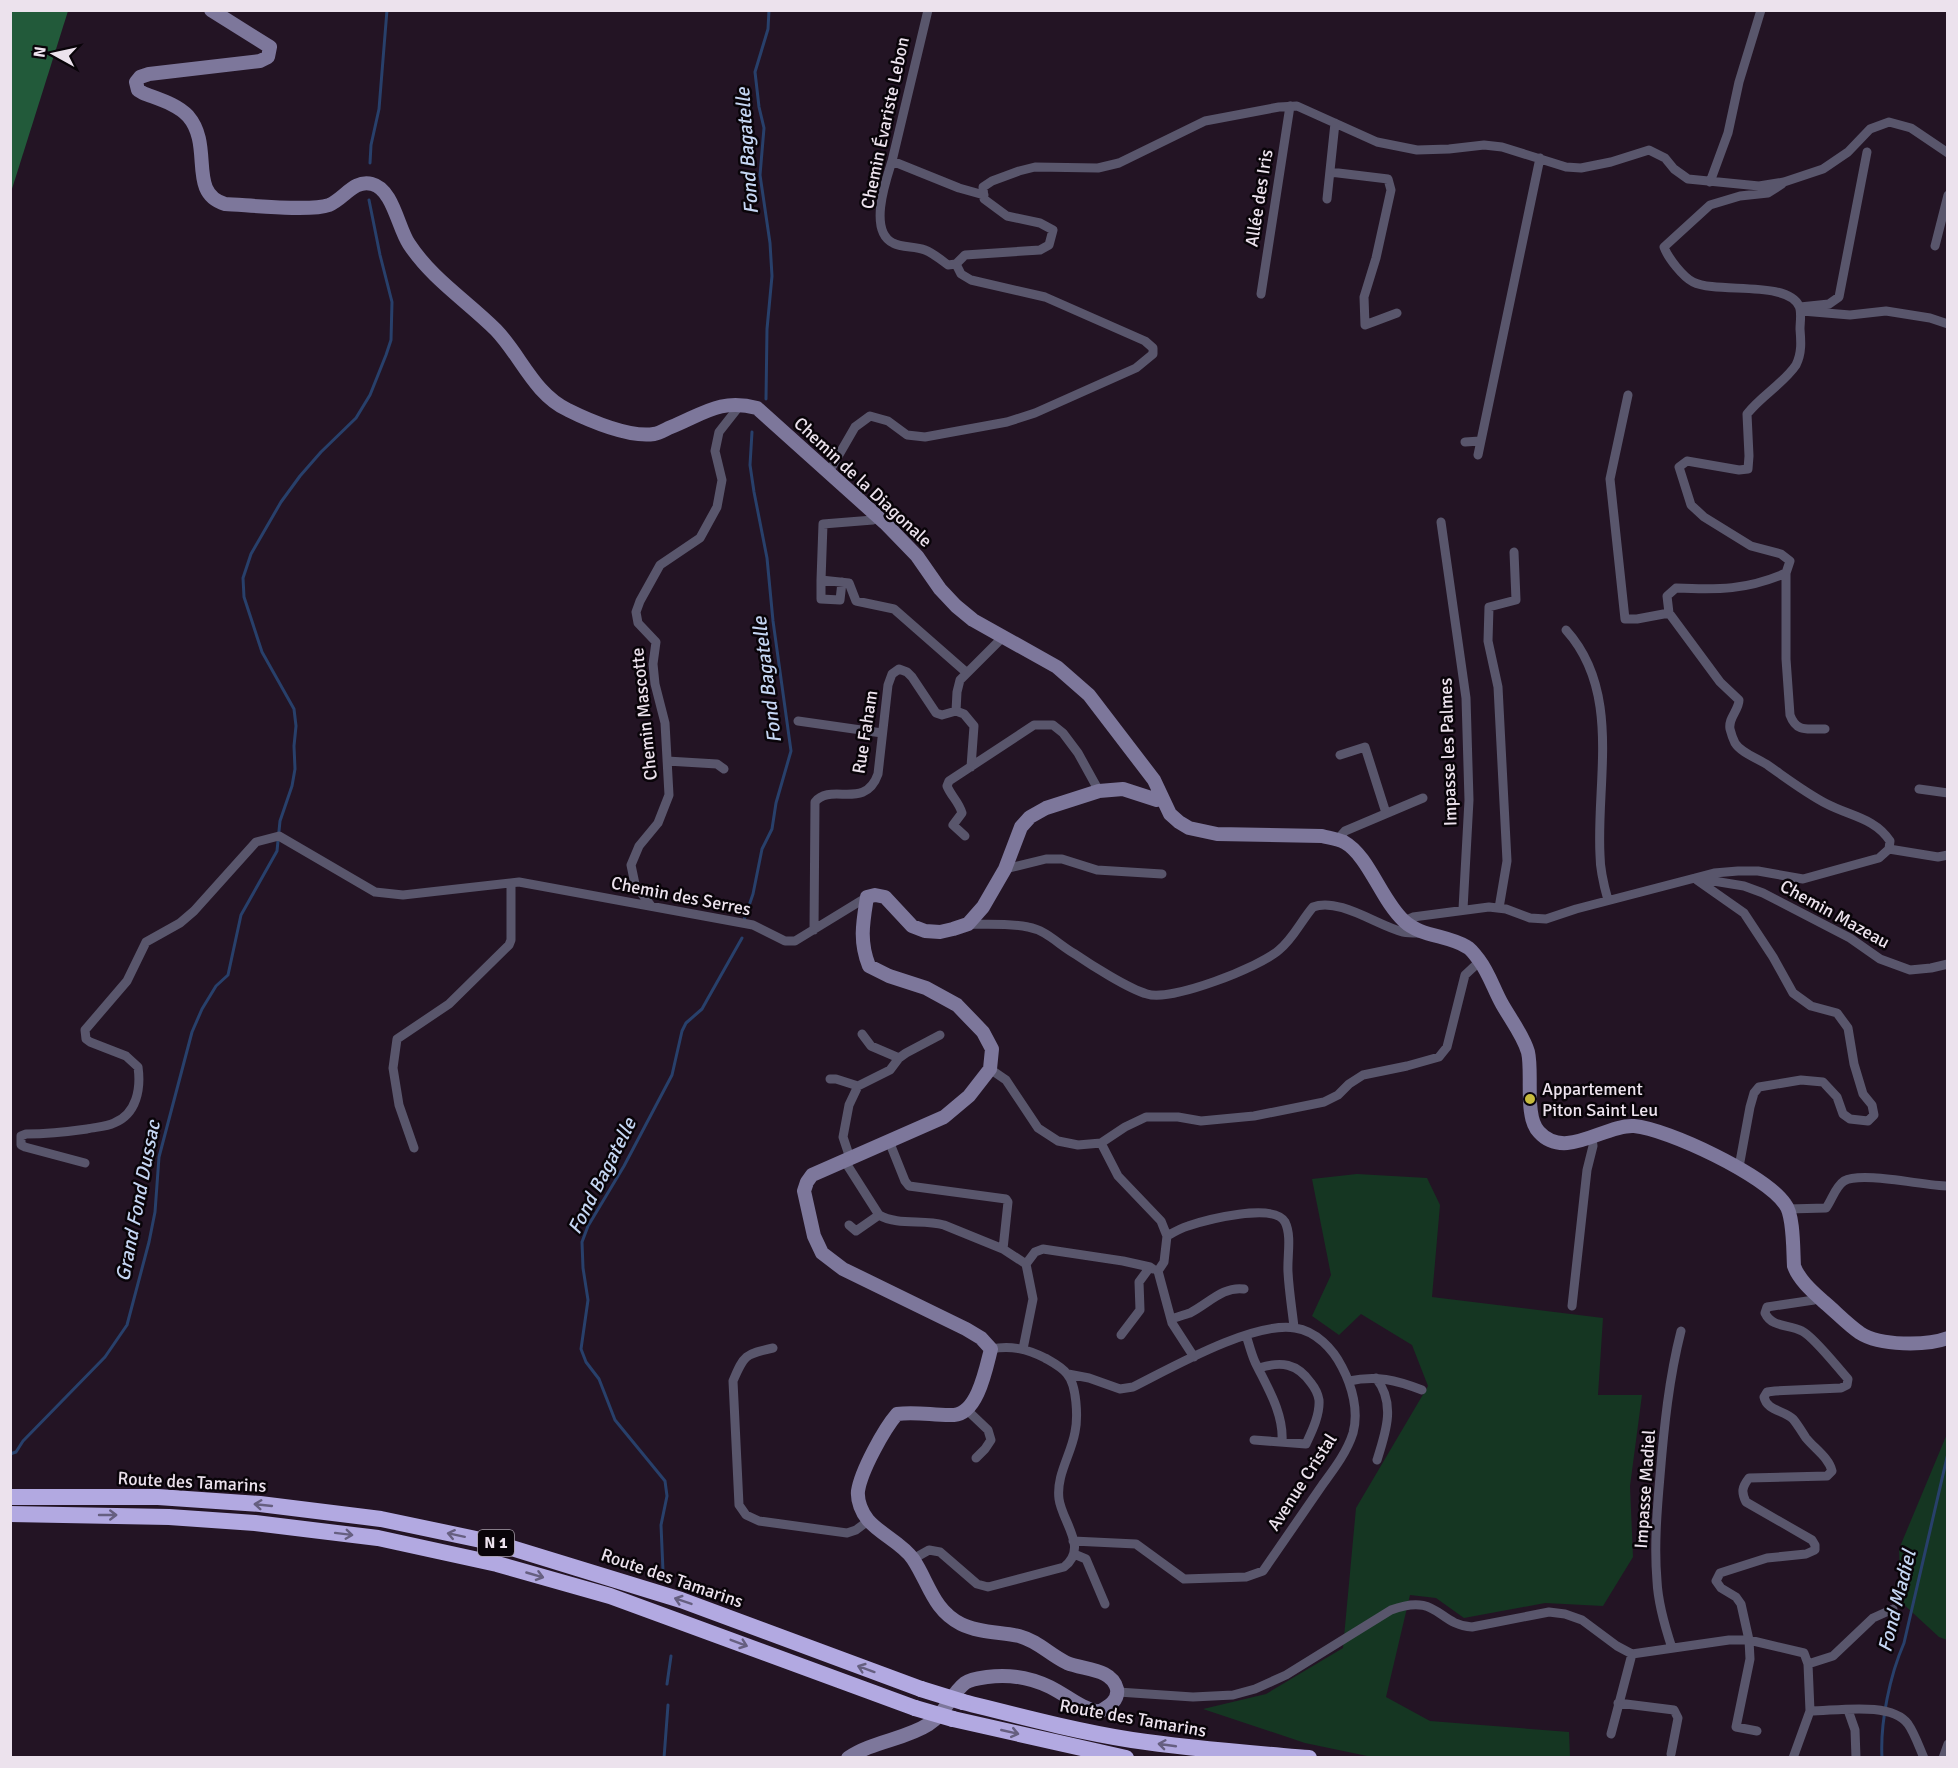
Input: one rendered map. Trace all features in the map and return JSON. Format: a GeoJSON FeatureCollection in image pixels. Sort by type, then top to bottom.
{"type":"FeatureCollection","features":[{"type":"Feature","properties":{"kind":"highway","name":"Route des Tamarins"},"geometry":{"type":"LineString","coordinates":[[10,1497],[158,1497],[260,1504],[381,1519],[495,1543],[681,1600],[921,1689],[1130,1740],[1206,1750],[1309,1758]]}},
{"type":"Feature","properties":{"kind":"highway","name":"Route des Tamarins"},"geometry":{"type":"LineString","coordinates":[[10,1514],[169,1517],[255,1523],[378,1538],[497,1564],[610,1596],[915,1708],[953,1719],[1126,1758]]}},
{"type":"Feature","properties":{"kind":"main road"},"geometry":{"type":"LineString","coordinates":[[211,10],[270,47],[268,57],[260,62],[150,74],[140,76],[135,82],[138,90],[143,93],[180,108],[196,127],[202,147],[203,181],[207,193],[214,201],[225,204],[312,207],[330,205],[360,183],[372,184],[382,188],[407,242],[422,261],[443,284],[497,331],[541,390],[553,402],[569,411],[638,435],[655,434],[709,409],[741,404]]}},
{"type":"Feature","properties":{"kind":"main road","name":"Chemin de la Diagonale"},"geometry":{"type":"LineString","coordinates":[[741,404],[757,408],[878,517],[917,556],[940,589],[956,606],[973,620],[1057,667],[1089,695],[1154,780],[1170,814],[1179,822],[1189,828],[1204,832],[1323,836],[1338,839]]}},
{"type":"Feature","properties":{"kind":"main road"},"geometry":{"type":"LineString","coordinates":[[848,1758],[872,1745],[908,1734],[931,1723],[959,1698],[966,1683],[975,1679],[996,1676],[1023,1678],[1050,1688],[1084,1709],[1099,1712],[1113,1704],[1118,1692],[1110,1675],[1067,1663],[1038,1644],[1021,1637],[976,1629],[946,1614],[934,1601],[913,1559],[868,1521],[861,1509],[858,1493],[862,1477],[890,1422],[897,1414],[911,1412],[953,1415],[970,1408],[983,1380],[991,1349],[981,1338],[966,1329],[843,1269],[822,1253],[814,1236],[804,1191],[812,1175],[944,1117],[957,1108],[990,1070],[992,1049],[983,1032],[957,1005],[926,988],[889,976],[869,966],[862,950],[862,930],[867,897],[875,895],[885,897],[912,926],[925,931],[940,932],[968,924],[983,907],[1005,869],[1021,827],[1030,817],[1047,808],[1099,791],[1123,789],[1157,800],[1162,799]]}},
{"type":"Feature","properties":{"kind":"main road"},"geometry":{"type":"LineString","coordinates":[[1338,839],[1346,843],[1361,859],[1386,902],[1409,926],[1467,947],[1480,961],[1528,1053],[1533,1120],[1538,1132],[1551,1140],[1580,1142],[1617,1128],[1632,1126],[1651,1129],[1739,1167],[1766,1185],[1786,1204],[1797,1274],[1852,1326],[1871,1338],[1905,1343],[1930,1342],[1947,1338]]}},
{"type":"Feature","properties":{"kind":"street","name":"Chemin Évariste Lebon"},"geometry":{"type":"LineString","coordinates":[[928,10],[892,161],[885,181],[880,221],[884,235],[893,243],[923,249],[948,265],[956,264]]}},
{"type":"Feature","properties":{"kind":"street"},"geometry":{"type":"LineString","coordinates":[[1710,182],[1728,132],[1739,82],[1761,10]]}},
{"type":"Feature","properties":{"kind":"street"},"geometry":{"type":"LineString","coordinates":[[829,472],[855,427],[870,416],[888,421],[907,435],[925,437],[1007,422],[1035,413],[1136,368],[1153,354],[1153,348],[1145,341],[1045,297],[971,280],[961,274],[956,264],[965,255],[1040,250],[1049,245],[1053,230],[1040,223],[1007,216],[984,199],[983,187],[992,181],[1019,171],[1035,167],[1098,168],[1119,163],[1205,121],[1290,106],[1298,106],[1377,142],[1417,150],[1484,145],[1502,147],[1566,167],[1581,168],[1611,162],[1649,150],[1665,158],[1674,170],[1688,179],[1759,186],[1784,182],[1823,169],[1848,152],[1870,129],[1889,122],[1911,128],[1947,153]]}},
{"type":"Feature","properties":{"kind":"street","name":"Allée des Iris"},"geometry":{"type":"LineString","coordinates":[[1261,294],[1290,106]]}},
{"type":"Feature","properties":{"kind":"street"},"geometry":{"type":"LineString","coordinates":[[1327,199],[1335,123]]}},
{"type":"Feature","properties":{"kind":"street"},"geometry":{"type":"LineString","coordinates":[[1800,309],[1829,304],[1839,297],[1867,152]]}},
{"type":"Feature","properties":{"kind":"street"},"geometry":{"type":"LineString","coordinates":[[1478,455],[1540,159]]}},
{"type":"Feature","properties":{"kind":"street"},"geometry":{"type":"LineString","coordinates":[[892,161],[959,188],[984,195]]}},
{"type":"Feature","properties":{"kind":"street"},"geometry":{"type":"LineString","coordinates":[[1330,172],[1388,179],[1390,183],[1391,190],[1376,258],[1364,297],[1365,325],[1397,313]]}},
{"type":"Feature","properties":{"kind":"street"},"geometry":{"type":"LineString","coordinates":[[1784,182],[1768,193],[1740,196],[1710,205],[1664,247],[1668,257],[1692,282],[1780,293],[1792,298],[1800,309],[1801,351],[1796,365],[1747,414],[1748,469],[1739,470],[1687,461],[1679,467],[1691,505],[1704,517],[1751,546],[1781,554],[1790,561],[1786,573],[1786,659],[1790,715],[1793,723],[1798,727],[1826,729]]}},
{"type":"Feature","properties":{"kind":"street"},"geometry":{"type":"LineString","coordinates":[[1935,246],[1947,195]]}},
{"type":"Feature","properties":{"kind":"street"},"geometry":{"type":"LineString","coordinates":[[1800,309],[1850,315],[1886,311],[1930,318],[1947,324]]}},
{"type":"Feature","properties":{"kind":"street"},"geometry":{"type":"LineString","coordinates":[[1628,396],[1610,479],[1625,619],[1669,613]]}},
{"type":"Feature","properties":{"kind":"street","name":"Chemin Mascotte"},"geometry":{"type":"LineString","coordinates":[[651,906],[635,884],[631,865],[639,846],[658,824],[669,795],[665,723],[655,684],[653,664],[656,642],[638,623],[636,612],[660,565],[700,538],[717,507],[722,480],[715,451],[719,432],[741,404]]}},
{"type":"Feature","properties":{"kind":"street"},"geometry":{"type":"LineString","coordinates":[[1465,442],[1480,441]]}},
{"type":"Feature","properties":{"kind":"street"},"geometry":{"type":"LineString","coordinates":[[842,582],[840,600],[821,599],[823,524],[873,520],[878,517]]}},
{"type":"Feature","properties":{"kind":"street","name":"Impasse les Palmes"},"geometry":{"type":"LineString","coordinates":[[1441,522],[1466,698],[1469,800],[1463,909]]}},
{"type":"Feature","properties":{"kind":"street"},"geometry":{"type":"LineString","coordinates":[[1499,908],[1507,861],[1498,687],[1488,641],[1489,607],[1516,600],[1514,552]]}},
{"type":"Feature","properties":{"kind":"street"},"geometry":{"type":"LineString","coordinates":[[1695,878],[1714,873],[1748,871],[1803,879],[1879,858],[1888,849],[1890,841],[1883,831],[1867,820],[1829,805],[1800,789],[1735,744],[1729,728],[1732,716],[1739,706],[1739,700],[1720,682],[1669,613],[1667,596],[1676,588],[1730,589],[1786,573]]}},
{"type":"Feature","properties":{"kind":"street"},"geometry":{"type":"LineString","coordinates":[[821,580],[849,583],[856,601],[894,609],[967,673]]}},
{"type":"Feature","properties":{"kind":"street"},"geometry":{"type":"LineString","coordinates":[[1566,630],[1578,644],[1597,687],[1601,710],[1602,773],[1599,855],[1608,900]]}},
{"type":"Feature","properties":{"kind":"street"},"geometry":{"type":"LineString","coordinates":[[971,766],[974,726],[964,714],[956,711],[960,680],[1004,636]]}},
{"type":"Feature","properties":{"kind":"street","name":"Rue Faham"},"geometry":{"type":"LineString","coordinates":[[814,930],[814,802],[818,798],[828,796],[856,795],[869,790],[875,782],[878,774],[888,685],[892,674],[899,669],[907,672],[936,713],[942,715],[956,711]]}},
{"type":"Feature","properties":{"kind":"street"},"geometry":{"type":"LineString","coordinates":[[798,721],[882,733]]}},
{"type":"Feature","properties":{"kind":"street"},"geometry":{"type":"LineString","coordinates":[[965,836],[953,825],[962,813],[959,802],[949,791],[947,786],[949,781],[1034,725],[1053,725],[1063,733],[1078,753],[1099,791]]}},
{"type":"Feature","properties":{"kind":"street"},"geometry":{"type":"LineString","coordinates":[[1340,755],[1365,747],[1386,813]]}},
{"type":"Feature","properties":{"kind":"street"},"geometry":{"type":"LineString","coordinates":[[667,762],[717,764],[724,769]]}},
{"type":"Feature","properties":{"kind":"street"},"geometry":{"type":"LineString","coordinates":[[1919,789],[1947,793]]}},
{"type":"Feature","properties":{"kind":"street"},"geometry":{"type":"LineString","coordinates":[[1338,839],[1345,831],[1423,798]]}},
{"type":"Feature","properties":{"kind":"street","name":"Chemin des Serres"},"geometry":{"type":"LineString","coordinates":[[86,1163],[25,1147],[21,1145],[21,1136],[59,1133],[113,1124],[125,1117],[136,1101],[140,1079],[138,1067],[126,1056],[90,1042],[86,1039],[85,1030],[127,981],[146,942],[180,923],[194,911],[256,842],[279,836],[375,892],[403,895],[519,882],[753,925],[785,941],[795,941],[867,897]]}},
{"type":"Feature","properties":{"kind":"street"},"geometry":{"type":"LineString","coordinates":[[1888,849],[1938,857],[1947,855]]}},
{"type":"Feature","properties":{"kind":"street"},"geometry":{"type":"LineString","coordinates":[[1005,869],[1046,858],[1062,859],[1097,870],[1162,874]]}},
{"type":"Feature","properties":{"kind":"street"},"geometry":{"type":"LineString","coordinates":[[1695,878],[1744,913],[1793,993],[1811,1006],[1837,1013],[1848,1028],[1854,1064],[1863,1094],[1872,1105],[1874,1115],[1868,1121],[1850,1119],[1843,1114],[1837,1097],[1823,1082],[1801,1080],[1759,1087],[1754,1093],[1750,1107],[1739,1167]]}},
{"type":"Feature","properties":{"kind":"street","name":"Chemin Mazeau"},"geometry":{"type":"LineString","coordinates":[[1404,921],[1413,917],[1490,907],[1530,918],[1546,919],[1608,900],[1695,878],[1744,886],[1763,893],[1850,938],[1880,959],[1910,970],[1947,964]]}},
{"type":"Feature","properties":{"kind":"street"},"geometry":{"type":"LineString","coordinates":[[414,1148],[399,1105],[393,1068],[398,1039],[449,1004],[509,945],[511,940],[511,883]]}},
{"type":"Feature","properties":{"kind":"street"},"geometry":{"type":"LineString","coordinates":[[968,924],[1028,927],[1047,934],[1074,954],[1148,995],[1169,995],[1191,989],[1266,960],[1280,950],[1312,907],[1319,904],[1353,910],[1403,932],[1431,934]]}},
{"type":"Feature","properties":{"kind":"street"},"geometry":{"type":"LineString","coordinates":[[990,1070],[1006,1080],[1038,1128],[1058,1141],[1078,1145],[1101,1143],[1125,1127],[1146,1117],[1178,1117],[1201,1121],[1254,1116],[1324,1102],[1338,1095],[1363,1075],[1439,1057],[1447,1047],[1465,975],[1480,961]]}},
{"type":"Feature","properties":{"kind":"street"},"geometry":{"type":"LineString","coordinates":[[862,1034],[871,1046],[899,1058]]}},
{"type":"Feature","properties":{"kind":"street"},"geometry":{"type":"LineString","coordinates":[[940,1035],[899,1058],[890,1070],[858,1086],[849,1105],[843,1137],[847,1159],[879,1215],[892,1220],[935,1223],[1003,1250],[1026,1264],[1033,1299],[1023,1349]]}},
{"type":"Feature","properties":{"kind":"street"},"geometry":{"type":"LineString","coordinates":[[830,1078],[858,1086]]}},
{"type":"Feature","properties":{"kind":"street"},"geometry":{"type":"LineString","coordinates":[[1572,1306],[1585,1209],[1587,1170],[1593,1146],[1592,1138]]}},
{"type":"Feature","properties":{"kind":"street"},"geometry":{"type":"LineString","coordinates":[[889,1141],[909,1186],[1006,1199],[1008,1202],[1003,1250]]}},
{"type":"Feature","properties":{"kind":"street"},"geometry":{"type":"LineString","coordinates":[[1101,1143],[1118,1176],[1161,1221],[1167,1236],[1164,1262],[1139,1282],[1140,1310],[1121,1335]]}},
{"type":"Feature","properties":{"kind":"street"},"geometry":{"type":"LineString","coordinates":[[1788,1209],[1826,1208],[1843,1182],[1864,1177],[1947,1186]]}},
{"type":"Feature","properties":{"kind":"street"},"geometry":{"type":"LineString","coordinates":[[991,1349],[1003,1346],[1029,1350],[1052,1361],[1068,1374],[1089,1378],[1120,1389],[1133,1387],[1246,1335],[1294,1328],[1288,1271],[1288,1233],[1284,1220],[1275,1213],[1250,1213],[1216,1219],[1186,1226],[1167,1236]]}},
{"type":"Feature","properties":{"kind":"street"},"geometry":{"type":"LineString","coordinates":[[849,1225],[856,1231],[879,1215]]}},
{"type":"Feature","properties":{"kind":"street"},"geometry":{"type":"LineString","coordinates":[[1026,1264],[1035,1252],[1043,1249],[1123,1261],[1154,1269]]}},
{"type":"Feature","properties":{"kind":"street"},"geometry":{"type":"LineString","coordinates":[[1154,1269],[1171,1319],[1194,1357]]}},
{"type":"Feature","properties":{"kind":"street"},"geometry":{"type":"LineString","coordinates":[[1171,1319],[1190,1313],[1221,1293],[1238,1288],[1244,1289]]}},
{"type":"Feature","properties":{"kind":"street"},"geometry":{"type":"LineString","coordinates":[[1757,1731],[1736,1727],[1750,1659],[1749,1640],[1741,1604],[1736,1597],[1717,1585],[1717,1576],[1720,1573],[1767,1558],[1806,1554],[1815,1550],[1812,1540],[1746,1502],[1742,1494],[1743,1485],[1749,1478],[1827,1476],[1832,1471],[1830,1465],[1808,1441],[1792,1418],[1771,1407],[1765,1402],[1764,1397],[1767,1392],[1841,1388],[1847,1385],[1848,1379],[1803,1331],[1768,1319],[1765,1313],[1767,1307],[1814,1300],[1818,1296]]}},
{"type":"Feature","properties":{"kind":"street","name":"Avenue Cristal"},"geometry":{"type":"LineString","coordinates":[[1073,1541],[1136,1544],[1184,1579],[1246,1577],[1263,1571],[1343,1455],[1353,1433],[1355,1418],[1353,1394],[1349,1382],[1328,1344],[1294,1328]]}},
{"type":"Feature","properties":{"kind":"street","name":"Impasse Madiel"},"geometry":{"type":"LineString","coordinates":[[1672,1648],[1666,1632],[1656,1582],[1657,1512],[1663,1437],[1674,1357],[1681,1330]]}},
{"type":"Feature","properties":{"kind":"street"},"geometry":{"type":"LineString","coordinates":[[1246,1335],[1275,1403],[1282,1442]]}},
{"type":"Feature","properties":{"kind":"street"},"geometry":{"type":"LineString","coordinates":[[773,1348],[749,1353],[740,1364],[733,1381],[739,1505],[746,1515],[759,1521],[847,1533],[856,1530],[868,1521]]}},
{"type":"Feature","properties":{"kind":"street"},"geometry":{"type":"LineString","coordinates":[[1254,1440],[1306,1444],[1317,1413],[1319,1398],[1311,1382],[1297,1368],[1280,1363],[1259,1368]]}},
{"type":"Feature","properties":{"kind":"street"},"geometry":{"type":"LineString","coordinates":[[913,1559],[929,1550],[940,1552],[977,1584],[988,1587],[1064,1567],[1072,1561],[1073,1541],[1059,1502],[1058,1486],[1075,1433],[1075,1394],[1068,1374]]}},
{"type":"Feature","properties":{"kind":"street"},"geometry":{"type":"LineString","coordinates":[[1349,1382],[1367,1377],[1404,1383],[1422,1390]]}},
{"type":"Feature","properties":{"kind":"street"},"geometry":{"type":"LineString","coordinates":[[1376,1378],[1384,1388],[1388,1406],[1386,1430],[1377,1460]]}},
{"type":"Feature","properties":{"kind":"street"},"geometry":{"type":"LineString","coordinates":[[967,1410],[988,1430],[991,1440],[986,1449],[976,1458]]}},
{"type":"Feature","properties":{"kind":"street"},"geometry":{"type":"LineString","coordinates":[[1074,1554],[1086,1559],[1105,1604]]}},
{"type":"Feature","properties":{"kind":"street"},"geometry":{"type":"LineString","coordinates":[[1118,1692],[1193,1697],[1233,1695],[1255,1689],[1286,1675],[1391,1610],[1408,1603],[1422,1604],[1437,1609],[1461,1626],[1472,1627],[1550,1612],[1566,1614],[1582,1620],[1617,1646],[1632,1654],[1729,1640],[1749,1640],[1804,1653],[1808,1664],[1810,1711],[1792,1758]]}},
{"type":"Feature","properties":{"kind":"street"},"geometry":{"type":"LineString","coordinates":[[1808,1664],[1833,1656],[1873,1618],[1893,1609]]}},
{"type":"Feature","properties":{"kind":"street"},"geometry":{"type":"LineString","coordinates":[[1611,1734],[1632,1654]]}},
{"type":"Feature","properties":{"kind":"street"},"geometry":{"type":"LineString","coordinates":[[1618,1704],[1674,1710],[1678,1718],[1671,1754]]}},
{"type":"Feature","properties":{"kind":"street"},"geometry":{"type":"LineString","coordinates":[[1810,1711],[1875,1708],[1894,1714],[1907,1723],[1924,1758]]}},
{"type":"Feature","properties":{"kind":"street"},"geometry":{"type":"LineString","coordinates":[[1848,1710],[1854,1730],[1856,1758]]}},
{"type":"Feature","properties":{"kind":"street"},"geometry":{"type":"LineString","coordinates":[[1943,1758],[1947,1743]]}},
{"type":"Feature","properties":{"kind":"green space"},"geometry":{"type":"Polygon","coordinates":[[[10,11],[68,11],[11,192],[10,11]]]}},
{"type":"Feature","properties":{"kind":"green space"},"geometry":{"type":"Polygon","coordinates":[[[1357,1174],[1427,1178],[1440,1205],[1432,1297],[1603,1318],[1598,1395],[1642,1395],[1630,1486],[1633,1557],[1603,1606],[1545,1603],[1464,1618],[1436,1598],[1410,1595],[1386,1697],[1430,1721],[1569,1732],[1570,1757],[1372,1757],[1305,1743],[1203,1709],[1266,1694],[1343,1648],[1356,1508],[1428,1386],[1412,1345],[1361,1314],[1339,1335],[1312,1316],[1331,1275],[1312,1179],[1357,1174]]]}},
{"type":"Feature","properties":{"kind":"green space"},"geometry":{"type":"Polygon","coordinates":[[[1947,1434],[1947,1640],[1939,1637],[1901,1602],[1899,1549],[1947,1434]]]}},
{"type":"Feature","properties":{"kind":"waterway","name":"Grand Fond Dussac"},"geometry":{"type":"LineString","coordinates":[[370,163],[371,145],[379,109],[387,10]]}},
{"type":"Feature","properties":{"kind":"waterway","name":"Fond Bagatelle"},"geometry":{"type":"LineString","coordinates":[[766,399],[767,329],[772,276],[770,243],[760,175],[764,128],[755,72],[768,29],[769,10]]}},
{"type":"Feature","properties":{"kind":"waterway","name":"Grand Fond Dussac"},"geometry":{"type":"LineString","coordinates":[[10,1454],[16,1452],[23,1441],[105,1357],[127,1325],[155,1212],[159,1157],[192,1032],[216,986],[228,975],[241,915],[277,851],[280,821],[292,786],[295,769],[294,709],[262,652],[244,597],[243,578],[251,554],[281,502],[321,452],[356,418],[370,395],[386,355],[391,340],[392,302],[369,200]]}},
{"type":"Feature","properties":{"kind":"waterway","name":"Fond Bagatelle"},"geometry":{"type":"LineString","coordinates":[[744,920],[753,894],[762,849],[772,829],[776,803],[791,751],[773,621],[767,558],[750,465],[752,432]]}},
{"type":"Feature","properties":{"kind":"waterway","name":"Fond Bagatelle"},"geometry":{"type":"LineString","coordinates":[[663,1571],[661,1525],[667,1496],[665,1481],[615,1420],[599,1379],[586,1362],[581,1349],[588,1300],[582,1242],[588,1226],[624,1166],[672,1075],[686,1023],[702,1009],[742,938]]}},
{"type":"Feature","properties":{"kind":"waterway","name":"Fond Madiel"},"geometry":{"type":"LineString","coordinates":[[1882,1758],[1887,1699],[1894,1669],[1904,1643],[1948,1453]]}},
{"type":"Feature","properties":{"kind":"waterway","name":"Fond Bagatelle"},"geometry":{"type":"LineString","coordinates":[[667,1684],[671,1656]]}},
{"type":"Feature","properties":{"kind":"waterway","name":"Fond Bagatelle"},"geometry":{"type":"LineString","coordinates":[[664,1758],[668,1705]]}},
{"type":"Feature","properties":{"kind":"place","name":"Appartement Piton Saint Leu"},"geometry":{"type":"Point","coordinates":[1530,1099]}}]}
